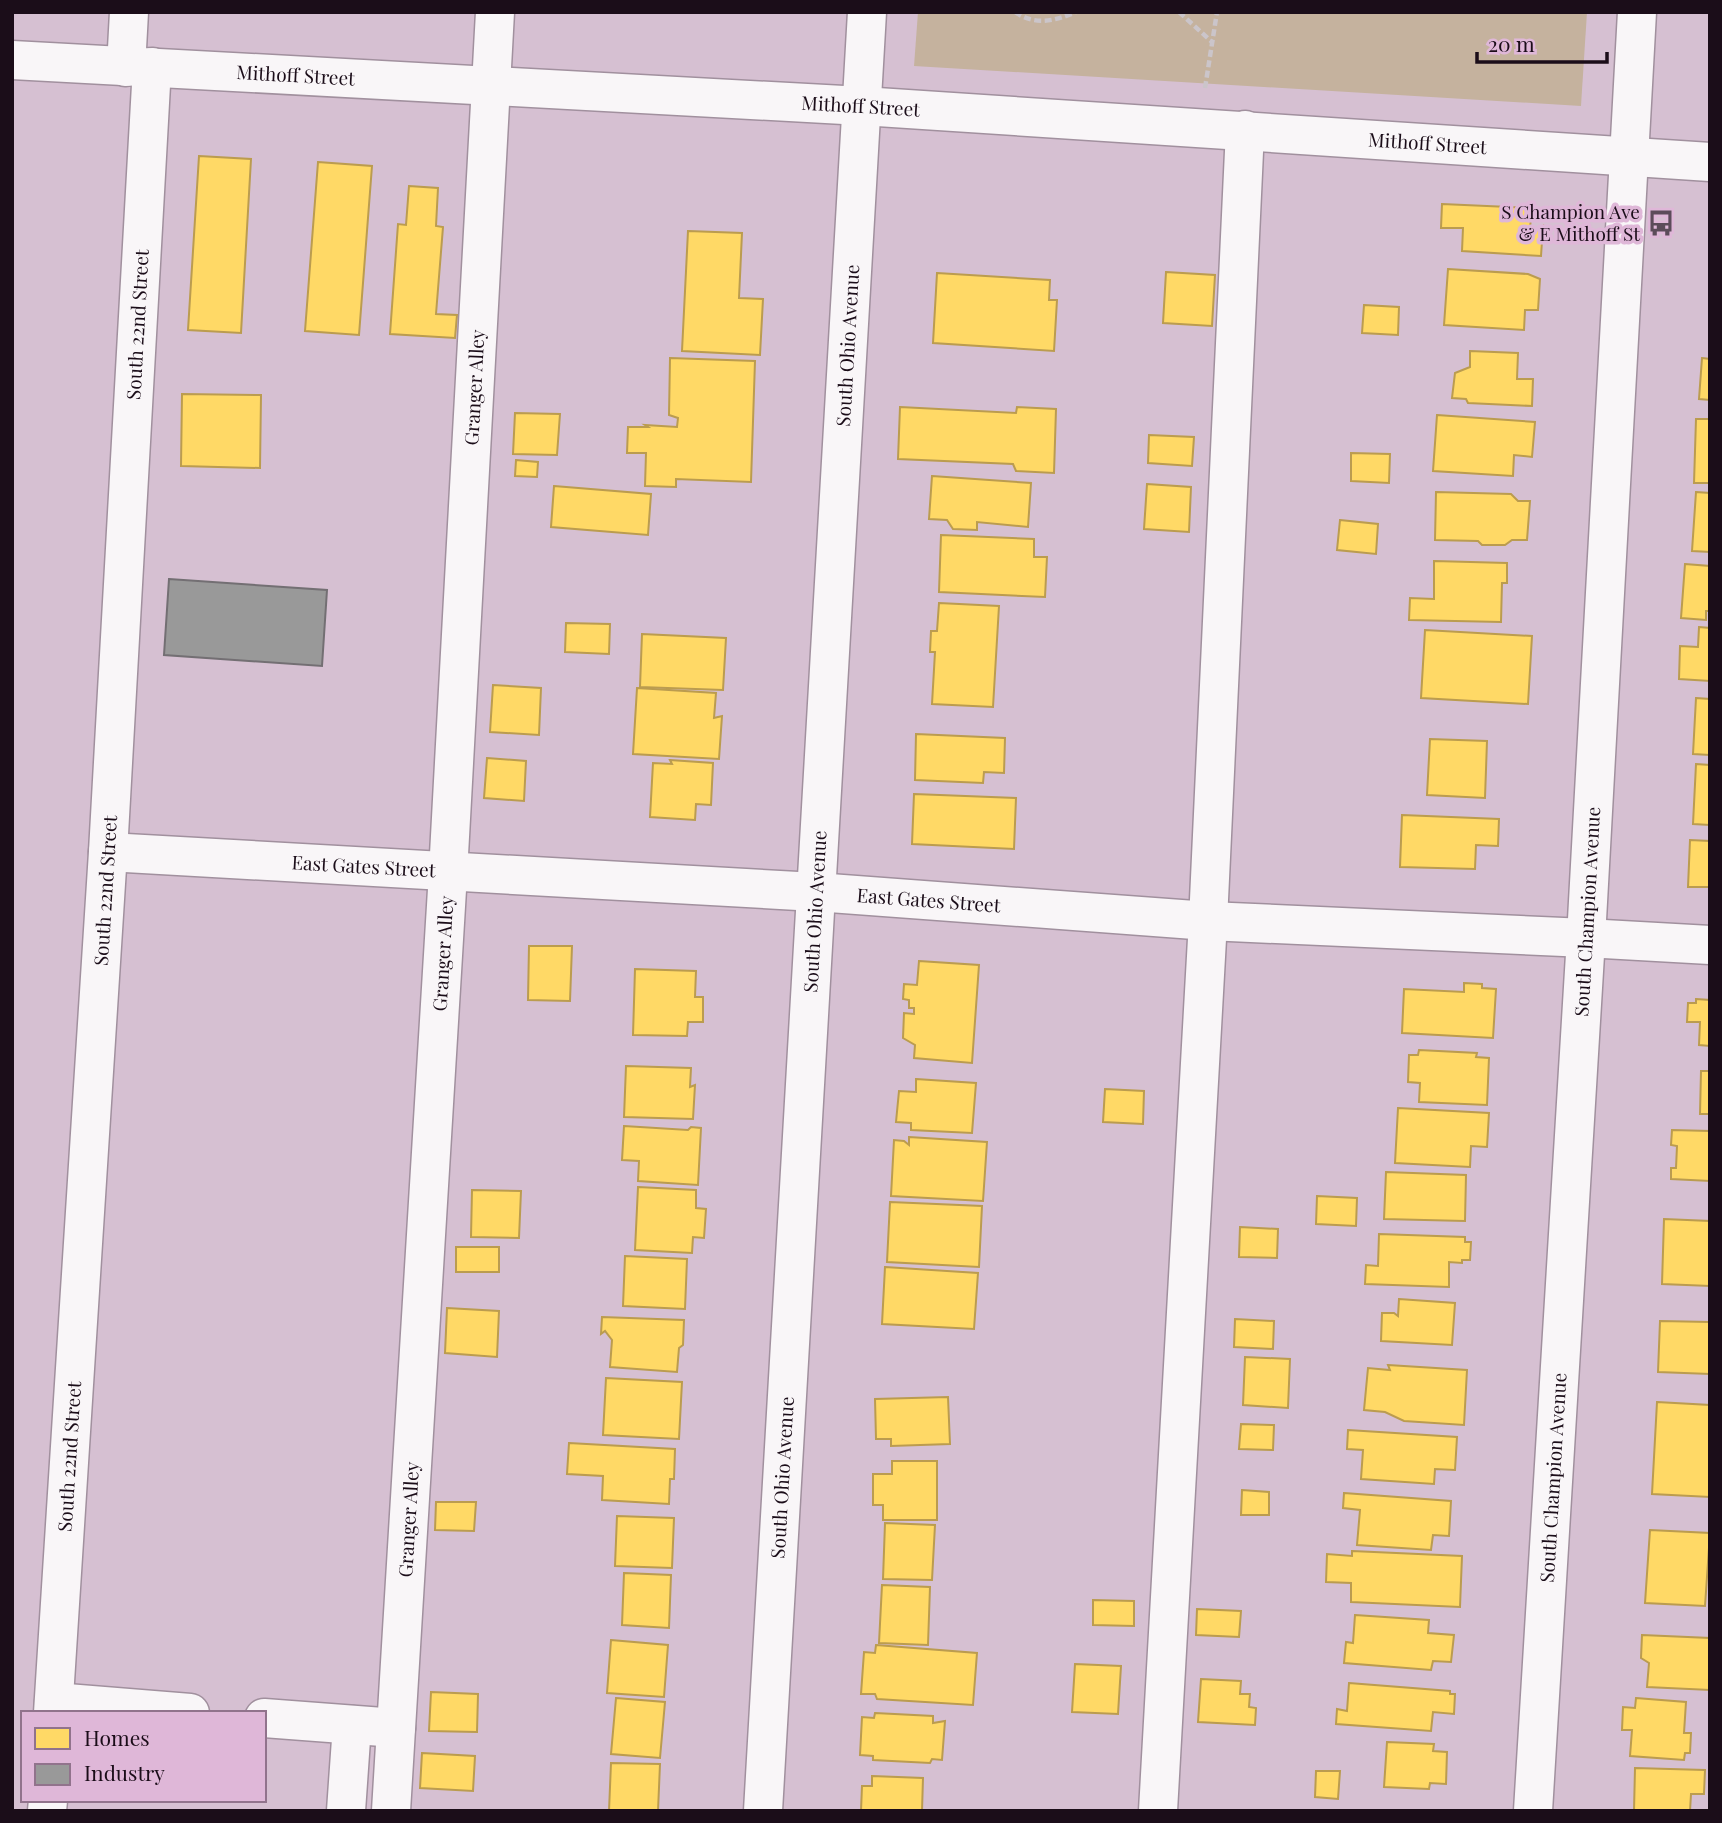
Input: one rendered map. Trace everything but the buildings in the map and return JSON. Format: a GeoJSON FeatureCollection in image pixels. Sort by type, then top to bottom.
{"type":"FeatureCollection","features":[{"type":"Feature","properties":{"kind":"street","name":"South 22nd Street"},"geometry":{"type":"LineString","coordinates":[[54,1707],[108,852],[139,67],[129,12]]}},
{"type":"Feature","properties":{"kind":"street","name":"Granger Alley"},"geometry":{"type":"LineString","coordinates":[[391,1811],[448,873],[495,12]]}},
{"type":"Feature","properties":{"kind":"street","name":"South Ohio Avenue"},"geometry":{"type":"LineString","coordinates":[[763,1811],[867,12]]}},
{"type":"Feature","properties":{"kind":"street","name":"South Champion Avenue"},"geometry":{"type":"LineString","coordinates":[[1534,1811],[1637,12]]}},
{"type":"Feature","properties":{"kind":"street","name":"Mithoff Street"},"geometry":{"type":"LineString","coordinates":[[12,60],[862,106],[1710,162]]}},
{"type":"Feature","properties":{"kind":"street"},"geometry":{"type":"LineString","coordinates":[[1158,1811],[1209,921],[1245,130]]}},
{"type":"Feature","properties":{"kind":"street","name":"East Gates Street"},"geometry":{"type":"LineString","coordinates":[[108,852],[816,892],[1209,921],[1710,945]]}},
{"type":"Feature","properties":{"kind":"street"},"geometry":{"type":"LineString","coordinates":[[54,1707],[145,1711]]}},
{"type":"Feature","properties":{"kind":"street"},"geometry":{"type":"LineString","coordinates":[[266,1718],[396,1728]]}},
{"type":"Feature","properties":{"kind":"street"},"geometry":{"type":"LineString","coordinates":[[346,1811],[352,1725]]}},
{"type":"Feature","properties":{"kind":"path"},"geometry":{"type":"LineString","coordinates":[[1015,12],[1025,19],[1044,22],[1076,12]]}},
{"type":"Feature","properties":{"kind":"path"},"geometry":{"type":"LineString","coordinates":[[1179,12],[1212,42]]}},
{"type":"Feature","properties":{"kind":"path"},"geometry":{"type":"LineString","coordinates":[[1199,127],[1217,12]]}},
{"type":"Feature","properties":{"kind":"shaded area"},"geometry":{"type":"Polygon","coordinates":[[[918,12],[1587,12],[1581,106],[914,66],[918,12]]]}},
{"type":"Feature","properties":{"kind":"place","name":"S Champion Ave & E Mithoff St"},"geometry":{"type":"Point","coordinates":[1661,223]}}]}
